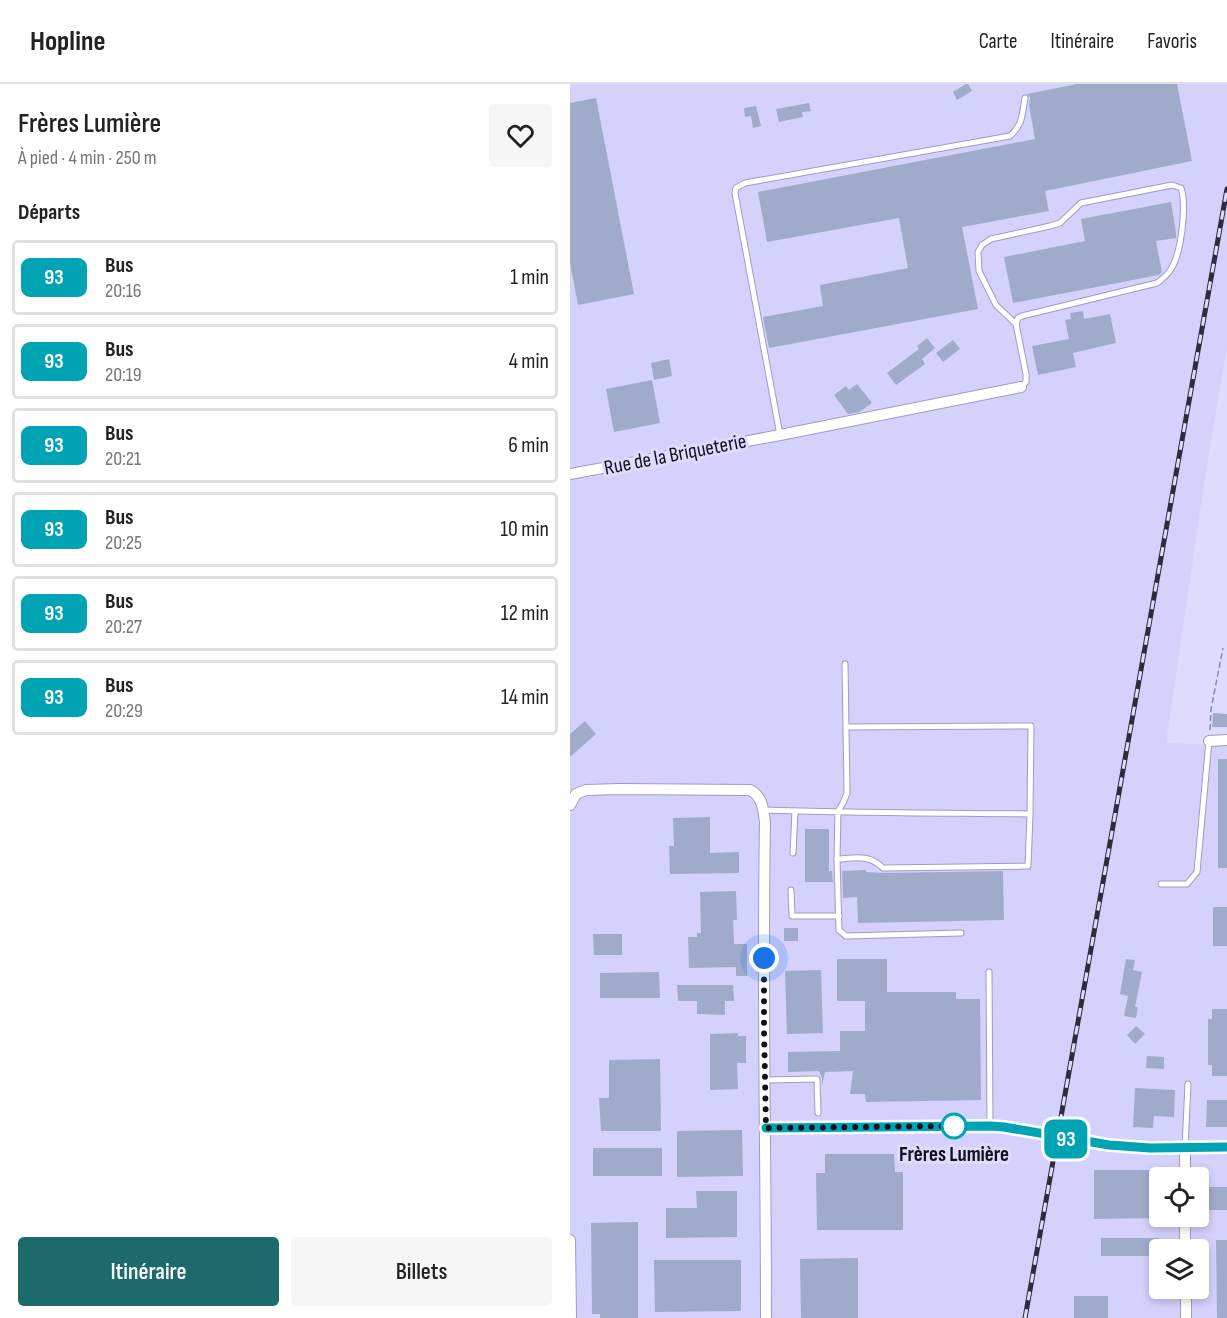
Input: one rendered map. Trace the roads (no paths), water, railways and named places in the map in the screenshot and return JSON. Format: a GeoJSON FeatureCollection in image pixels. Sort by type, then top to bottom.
{"type":"FeatureCollection","features":[{"type":"Feature","properties":{"kind":"street","name":"Rue de la Briqueterie"},"geometry":{"type":"LineString","coordinates":[[570,474],[1021,387]]}},
{"type":"Feature","properties":{"kind":"street"},"geometry":{"type":"LineString","coordinates":[[1209,741],[1227,740]]}},
{"type":"Feature","properties":{"kind":"street"},"geometry":{"type":"LineString","coordinates":[[570,805],[576,794],[586,790],[619,789],[750,790],[756,793],[762,801],[765,822],[766,1318]]}},
{"type":"Feature","properties":{"kind":"street"},"geometry":{"type":"LineString","coordinates":[[766,1128],[990,1126],[1109,1145],[1150,1148],[1227,1147]]}},
{"type":"Feature","properties":{"kind":"street"},"geometry":{"type":"LineString","coordinates":[[1185,1148],[1185,1167]]}},
{"type":"Feature","properties":{"kind":"street"},"geometry":{"type":"LineString","coordinates":[[570,1240],[572,1318]]}},
{"type":"Feature","properties":{"kind":"street"},"geometry":{"type":"LineString","coordinates":[[1186,1299],[1186,1318]]}},
{"type":"Feature","properties":{"kind":"lane"},"geometry":{"type":"LineString","coordinates":[[780,435],[735,193],[736,188],[745,183],[1010,136],[1021,121],[1025,98]]}},
{"type":"Feature","properties":{"kind":"lane"},"geometry":{"type":"LineString","coordinates":[[1016,324],[996,305],[980,271],[978,252],[982,245],[991,238],[1060,223],[1081,203],[1173,185],[1181,189],[1184,206],[1182,232],[1171,270],[1157,283],[1018,318],[1016,324],[1026,374],[1026,382],[1021,387]]}},
{"type":"Feature","properties":{"kind":"lane"},"geometry":{"type":"LineString","coordinates":[[845,664],[847,793],[838,811],[837,859],[840,930],[846,936],[961,933]]}},
{"type":"Feature","properties":{"kind":"lane"},"geometry":{"type":"LineString","coordinates":[[837,859],[871,858],[883,868],[1028,866],[1031,726],[846,727]]}},
{"type":"Feature","properties":{"kind":"lane"},"geometry":{"type":"LineString","coordinates":[[1161,884],[1187,884],[1197,872],[1209,741]]}},
{"type":"Feature","properties":{"kind":"lane"},"geometry":{"type":"LineString","coordinates":[[763,810],[1030,814]]}},
{"type":"Feature","properties":{"kind":"lane"},"geometry":{"type":"LineString","coordinates":[[793,853],[795,811]]}},
{"type":"Feature","properties":{"kind":"lane"},"geometry":{"type":"LineString","coordinates":[[791,890],[792,916],[839,916]]}},
{"type":"Feature","properties":{"kind":"lane"},"geometry":{"type":"LineString","coordinates":[[989,972],[990,1126]]}},
{"type":"Feature","properties":{"kind":"lane"},"geometry":{"type":"LineString","coordinates":[[765,1080],[817,1078],[818,1113]]}},
{"type":"Feature","properties":{"kind":"lane"},"geometry":{"type":"LineString","coordinates":[[1185,1148],[1188,1084]]}},
{"type":"Feature","properties":{"kind":"railway"},"geometry":{"type":"LineString","coordinates":[[1025,1318],[1227,189]]}},
{"type":"Feature","properties":{"kind":"place","name":"Frères Lumière"},"geometry":{"type":"Point","coordinates":[954,1126]}}]}
